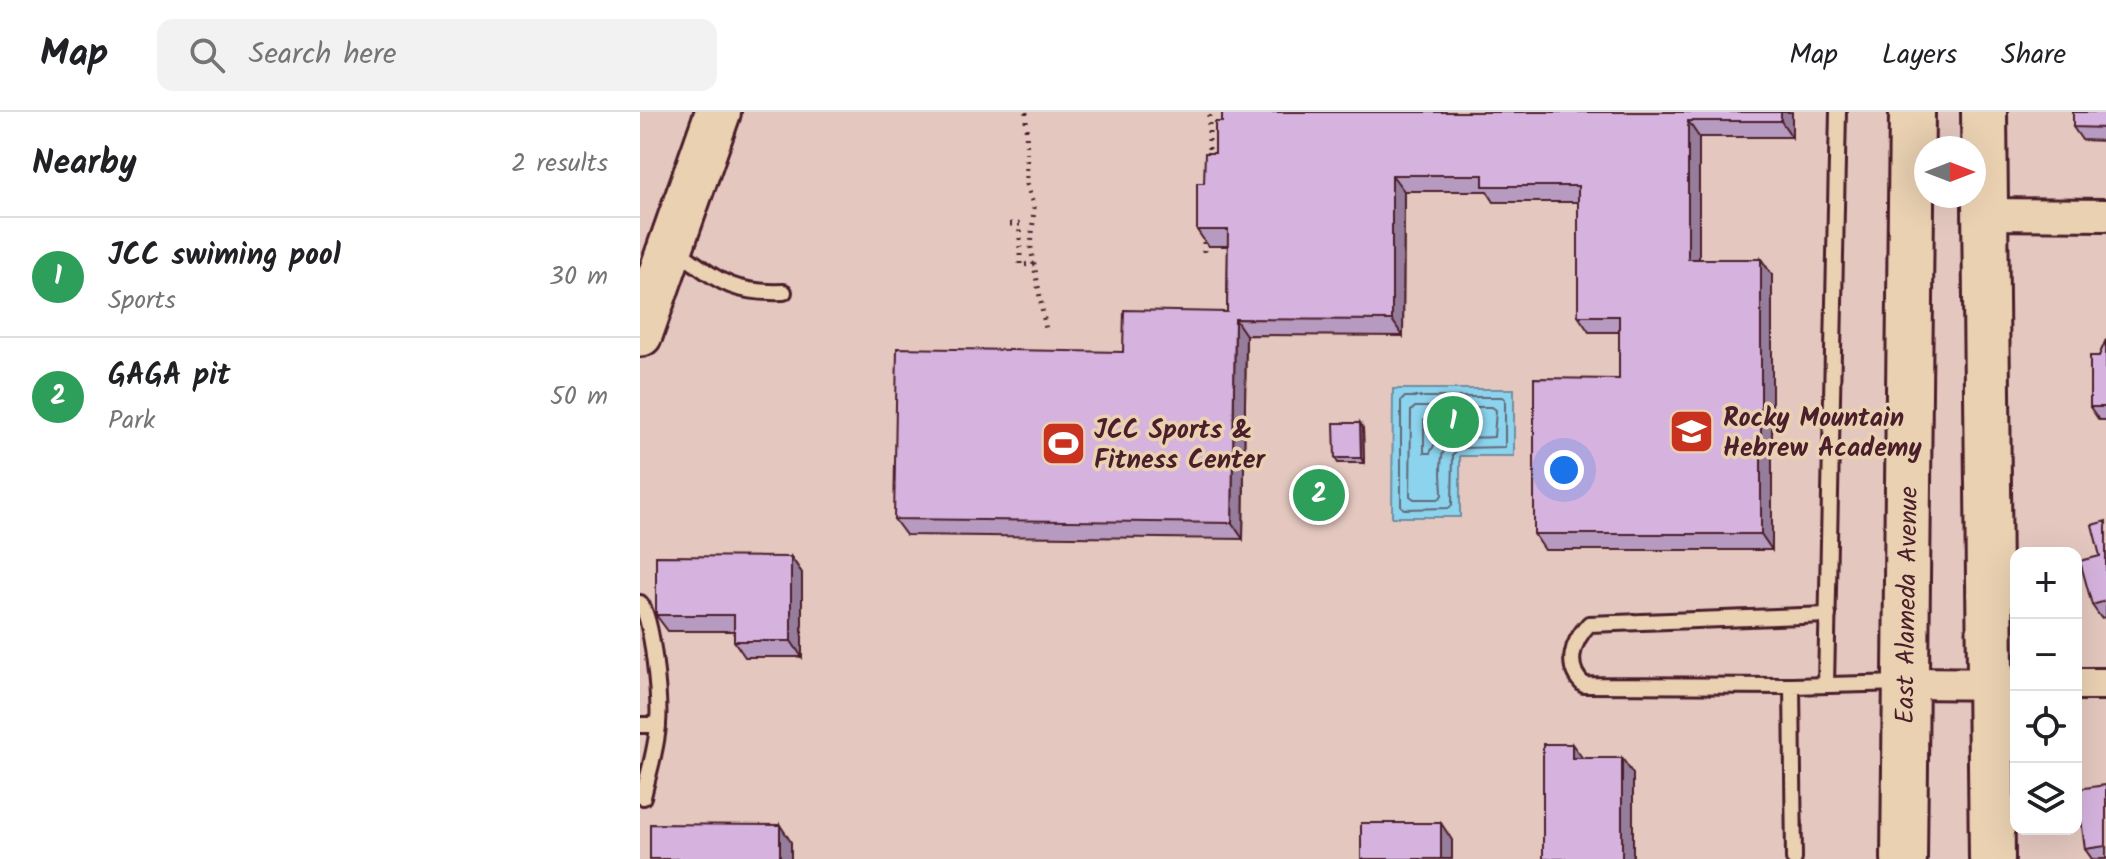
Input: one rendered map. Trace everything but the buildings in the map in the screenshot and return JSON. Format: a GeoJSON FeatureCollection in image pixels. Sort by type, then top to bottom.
{"type":"FeatureCollection","features":[{"type":"Feature","properties":{"kind":"main road"},"geometry":{"type":"LineString","coordinates":[[640,334],[718,112]]}},
{"type":"Feature","properties":{"kind":"main road","name":"East Alameda Avenue"},"geometry":{"type":"LineString","coordinates":[[1904,859],[1912,112]]}},
{"type":"Feature","properties":{"kind":"main road"},"geometry":{"type":"LineString","coordinates":[[1984,112],[2003,684],[1992,859]]}},
{"type":"Feature","properties":{"kind":"street"},"geometry":{"type":"LineString","coordinates":[[1986,214],[2106,215]]}},
{"type":"Feature","properties":{"kind":"street"},"geometry":{"type":"LineString","coordinates":[[1905,683],[2003,684]]}},
{"type":"Feature","properties":{"kind":"street"},"geometry":{"type":"LineString","coordinates":[[2082,684],[2106,684]]}},
{"type":"Feature","properties":{"kind":"lane"},"geometry":{"type":"LineString","coordinates":[[1826,685],[1838,112]]}},
{"type":"Feature","properties":{"kind":"lane"},"geometry":{"type":"LineString","coordinates":[[671,246],[729,287],[759,293],[784,292]]}},
{"type":"Feature","properties":{"kind":"lane"},"geometry":{"type":"LineString","coordinates":[[640,603],[645,609],[651,634],[658,725],[643,797]]}},
{"type":"Feature","properties":{"kind":"lane"},"geometry":{"type":"LineString","coordinates":[[1828,615],[1589,624],[1576,638],[1572,662],[1576,677],[1584,685],[1905,683]]}},
{"type":"Feature","properties":{"kind":"lane"},"geometry":{"type":"LineString","coordinates":[[1792,686],[1794,859]]}},
{"type":"Feature","properties":{"kind":"lane"},"geometry":{"type":"LineString","coordinates":[[640,725],[658,725]]}},
{"type":"Feature","properties":{"kind":"path"},"geometry":{"type":"LineString","coordinates":[[1026,112],[1027,184],[1034,208],[1031,239],[1046,330]]}},
{"type":"Feature","properties":{"kind":"path"},"geometry":{"type":"LineString","coordinates":[[1209,112],[1209,160]]}},
{"type":"Feature","properties":{"kind":"path"},"geometry":{"type":"LineString","coordinates":[[1010,224],[1020,224],[1020,265],[1034,264]]}},
{"type":"Feature","properties":{"kind":"path"},"geometry":{"type":"LineString","coordinates":[[1204,229],[1204,257]]}},
{"type":"Feature","properties":{"kind":"water"},"geometry":{"type":"Polygon","coordinates":[[[1393,389],[1514,389],[1514,456],[1460,456],[1460,517],[1392,517],[1393,389]]]}},
{"type":"Feature","properties":{"kind":"place","name":"JCC swiming pool"},"geometry":{"type":"Point","coordinates":[1453,422]}},
{"type":"Feature","properties":{"kind":"place","name":"Rocky Mountain Hebrew Academy"},"geometry":{"type":"Point","coordinates":[1692,432]}},
{"type":"Feature","properties":{"kind":"place","name":"JCC Sports & Fitness Center"},"geometry":{"type":"Point","coordinates":[1063,444]}},
{"type":"Feature","properties":{"kind":"place","name":"GAGA pit"},"geometry":{"type":"Point","coordinates":[1319,495]}}]}
